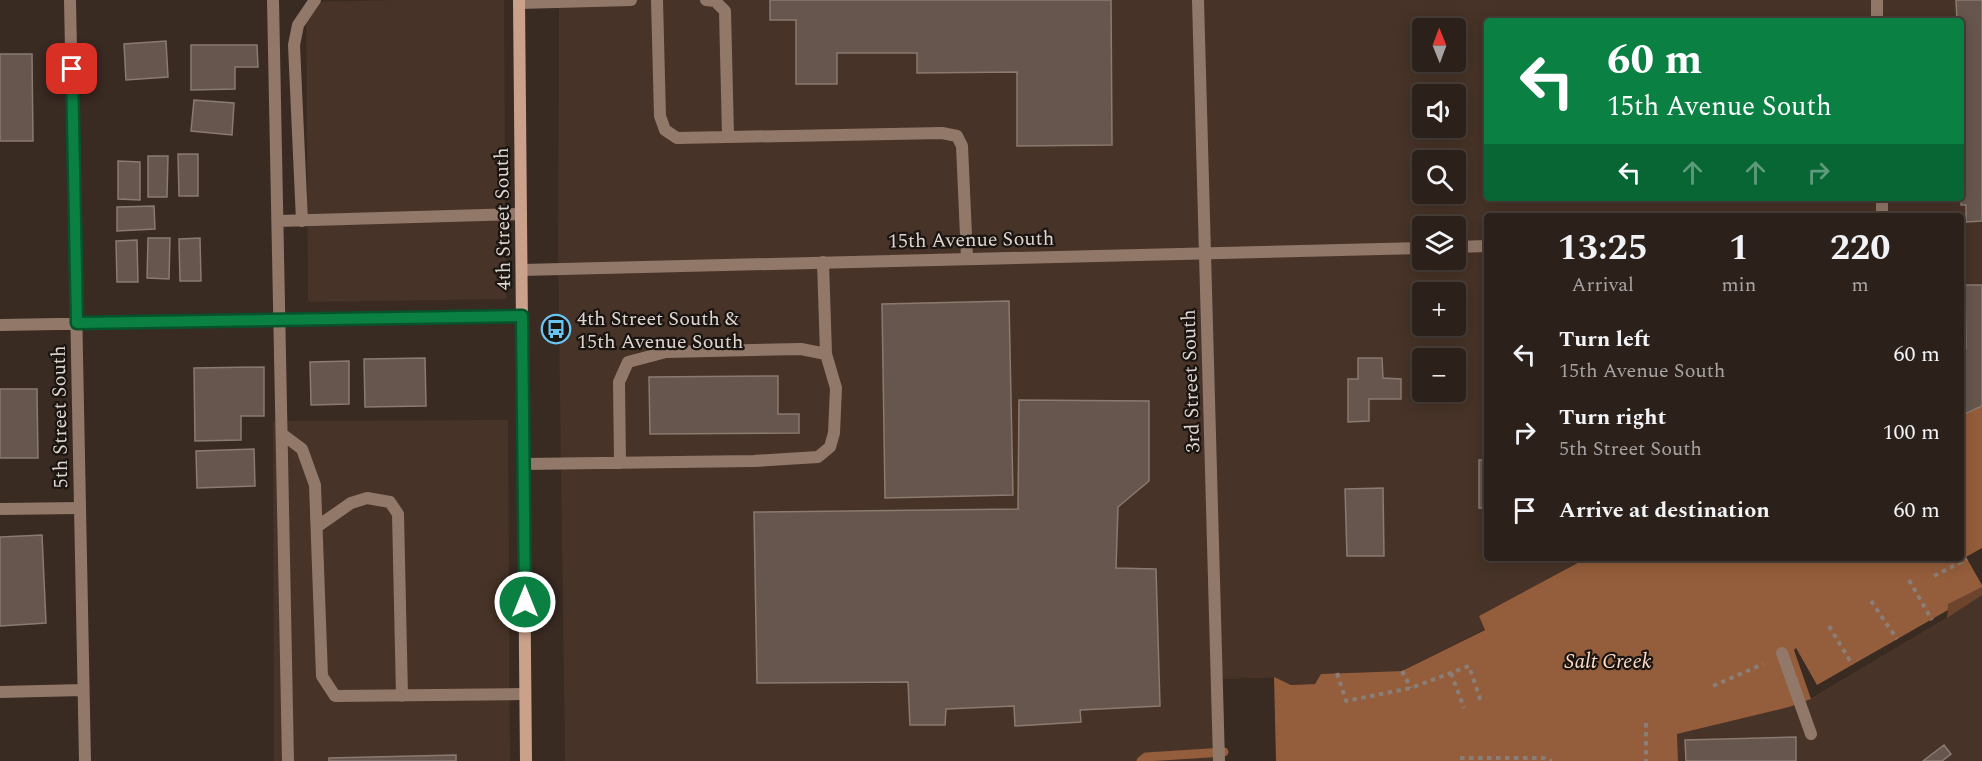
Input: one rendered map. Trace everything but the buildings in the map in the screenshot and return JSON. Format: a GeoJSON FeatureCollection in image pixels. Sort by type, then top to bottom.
{"type":"FeatureCollection","features":[{"type":"Feature","properties":{"kind":"main road","name":"4th Street South"},"geometry":{"type":"LineString","coordinates":[[519,1],[526,761]]}},
{"type":"Feature","properties":{"kind":"street","name":"5th Street South"},"geometry":{"type":"LineString","coordinates":[[70,0],[85,761]]}},
{"type":"Feature","properties":{"kind":"street"},"geometry":{"type":"LineString","coordinates":[[273,0],[288,761]]}},
{"type":"Feature","properties":{"kind":"street"},"geometry":{"type":"LineString","coordinates":[[302,221],[294,45],[298,25],[315,0]]}},
{"type":"Feature","properties":{"kind":"street"},"geometry":{"type":"LineString","coordinates":[[519,1],[632,0]]}},
{"type":"Feature","properties":{"kind":"street"},"geometry":{"type":"LineString","coordinates":[[657,0],[660,117],[665,130],[677,138],[942,133],[957,136],[962,146],[967,258]]}},
{"type":"Feature","properties":{"kind":"street"},"geometry":{"type":"LineString","coordinates":[[706,0],[715,2],[725,11],[728,136]]}},
{"type":"Feature","properties":{"kind":"street","name":"3rd Street South"},"geometry":{"type":"LineString","coordinates":[[1197,0],[1220,761]]}},
{"type":"Feature","properties":{"kind":"street"},"geometry":{"type":"LineString","coordinates":[[1877,0],[1877,18]]}},
{"type":"Feature","properties":{"kind":"street"},"geometry":{"type":"LineString","coordinates":[[278,221],[521,214]]}},
{"type":"Feature","properties":{"kind":"street"},"geometry":{"type":"LineString","coordinates":[[1466,247],[1484,246]]}},
{"type":"Feature","properties":{"kind":"street","name":"15th Avenue South"},"geometry":{"type":"LineString","coordinates":[[522,270],[1412,248]]}},
{"type":"Feature","properties":{"kind":"street"},"geometry":{"type":"LineString","coordinates":[[524,464],[754,461],[818,457],[830,447],[834,433],[836,388],[826,354],[823,262]]}},
{"type":"Feature","properties":{"kind":"street"},"geometry":{"type":"LineString","coordinates":[[0,325],[522,316]]}},
{"type":"Feature","properties":{"kind":"street"},"geometry":{"type":"LineString","coordinates":[[620,463],[619,382],[628,362],[666,352],[801,349],[826,354]]}},
{"type":"Feature","properties":{"kind":"street"},"geometry":{"type":"LineString","coordinates":[[282,434],[302,449],[315,485],[322,676],[335,696],[525,694]]}},
{"type":"Feature","properties":{"kind":"street"},"geometry":{"type":"LineString","coordinates":[[318,526],[351,503],[367,498],[390,502],[398,514],[402,696]]}},
{"type":"Feature","properties":{"kind":"street"},"geometry":{"type":"LineString","coordinates":[[0,509],[80,508]]}},
{"type":"Feature","properties":{"kind":"street"},"geometry":{"type":"LineString","coordinates":[[1782,653],[1811,734]]}},
{"type":"Feature","properties":{"kind":"street"},"geometry":{"type":"LineString","coordinates":[[0,692],[83,690]]}},
{"type":"Feature","properties":{"kind":"path"},"geometry":{"type":"LineString","coordinates":[[1934,576],[1963,561]]}},
{"type":"Feature","properties":{"kind":"path"},"geometry":{"type":"LineString","coordinates":[[1909,580],[1932,620]]}},
{"type":"Feature","properties":{"kind":"path"},"geometry":{"type":"LineString","coordinates":[[1871,601],[1897,639]]}},
{"type":"Feature","properties":{"kind":"path"},"geometry":{"type":"LineString","coordinates":[[1829,626],[1852,664]]}},
{"type":"Feature","properties":{"kind":"path"},"geometry":{"type":"LineString","coordinates":[[1713,686],[1769,662]]}},
{"type":"Feature","properties":{"kind":"path"},"geometry":{"type":"LineString","coordinates":[[1336,673],[1346,701],[1411,688],[1469,666],[1481,702]]}},
{"type":"Feature","properties":{"kind":"path"},"geometry":{"type":"LineString","coordinates":[[1402,670],[1411,688]]}},
{"type":"Feature","properties":{"kind":"path"},"geometry":{"type":"LineString","coordinates":[[1450,673],[1464,708]]}},
{"type":"Feature","properties":{"kind":"path"},"geometry":{"type":"LineString","coordinates":[[1646,723],[1646,761]]}},
{"type":"Feature","properties":{"kind":"path"},"geometry":{"type":"LineString","coordinates":[[1460,758],[1544,758],[1552,761]]}},
{"type":"Feature","properties":{"kind":"shaded area"},"geometry":{"type":"Polygon","coordinates":[[[504,0],[506,299],[308,302],[306,2],[504,0]]]}},
{"type":"Feature","properties":{"kind":"shaded area"},"geometry":{"type":"Polygon","coordinates":[[[559,0],[1982,0],[1982,406],[1964,415],[1964,213],[1484,213],[1484,561],[1581,561],[1479,616],[1485,629],[1402,671],[1322,674],[1315,684],[1291,685],[1273,677],[1218,678],[1219,761],[565,761],[558,249],[559,0]]]}},
{"type":"Feature","properties":{"kind":"shaded area"},"geometry":{"type":"Polygon","coordinates":[[[508,420],[510,761],[274,761],[273,421],[508,420]]]}},
{"type":"Feature","properties":{"kind":"shaded area"},"geometry":{"type":"Polygon","coordinates":[[[1982,552],[1982,595],[1947,618],[1940,611],[1982,552]]]}},
{"type":"Feature","properties":{"kind":"shaded area"},"geometry":{"type":"Polygon","coordinates":[[[1982,587],[1982,761],[1678,761],[1677,734],[1789,707],[1982,587]]]}},
{"type":"Feature","properties":{"kind":"water","name":"Salt Creek"},"geometry":{"type":"Polygon","coordinates":[[[1982,406],[1982,587],[1948,604],[1947,618],[1811,699],[1789,707],[1677,734],[1678,761],[1219,761],[1218,679],[1274,677],[1291,685],[1315,684],[1321,674],[1402,671],[1485,630],[1479,616],[1581,561],[1964,561],[1964,415],[1982,406]]]}},
{"type":"Feature","properties":{"kind":"pier"},"geometry":{"type":"Polygon","coordinates":[[[1982,548],[1982,585],[1966,557],[1982,548]]]}},
{"type":"Feature","properties":{"kind":"pier"},"geometry":{"type":"Polygon","coordinates":[[[1948,610],[1947,618],[1811,699],[1794,650],[1796,648],[1817,685],[1948,610]]]}},
{"type":"Feature","properties":{"kind":"pier"},"geometry":{"type":"Polygon","coordinates":[[[1274,677],[1276,761],[1216,761],[1215,679],[1274,677]]]}},
{"type":"Feature","properties":{"kind":"waterway"},"geometry":{"type":"LineString","coordinates":[[1141,761],[1146,757],[1224,752]]}},
{"type":"Feature","properties":{"kind":"place","name":"4th Street South & 15th Avenue South"},"geometry":{"type":"Point","coordinates":[556,329]}},
{"type":"Feature","properties":{"kind":"route"},"geometry":{"type":"LineString","coordinates":[[72,69],[77,323],[522,316],[525,602]]}}]}
